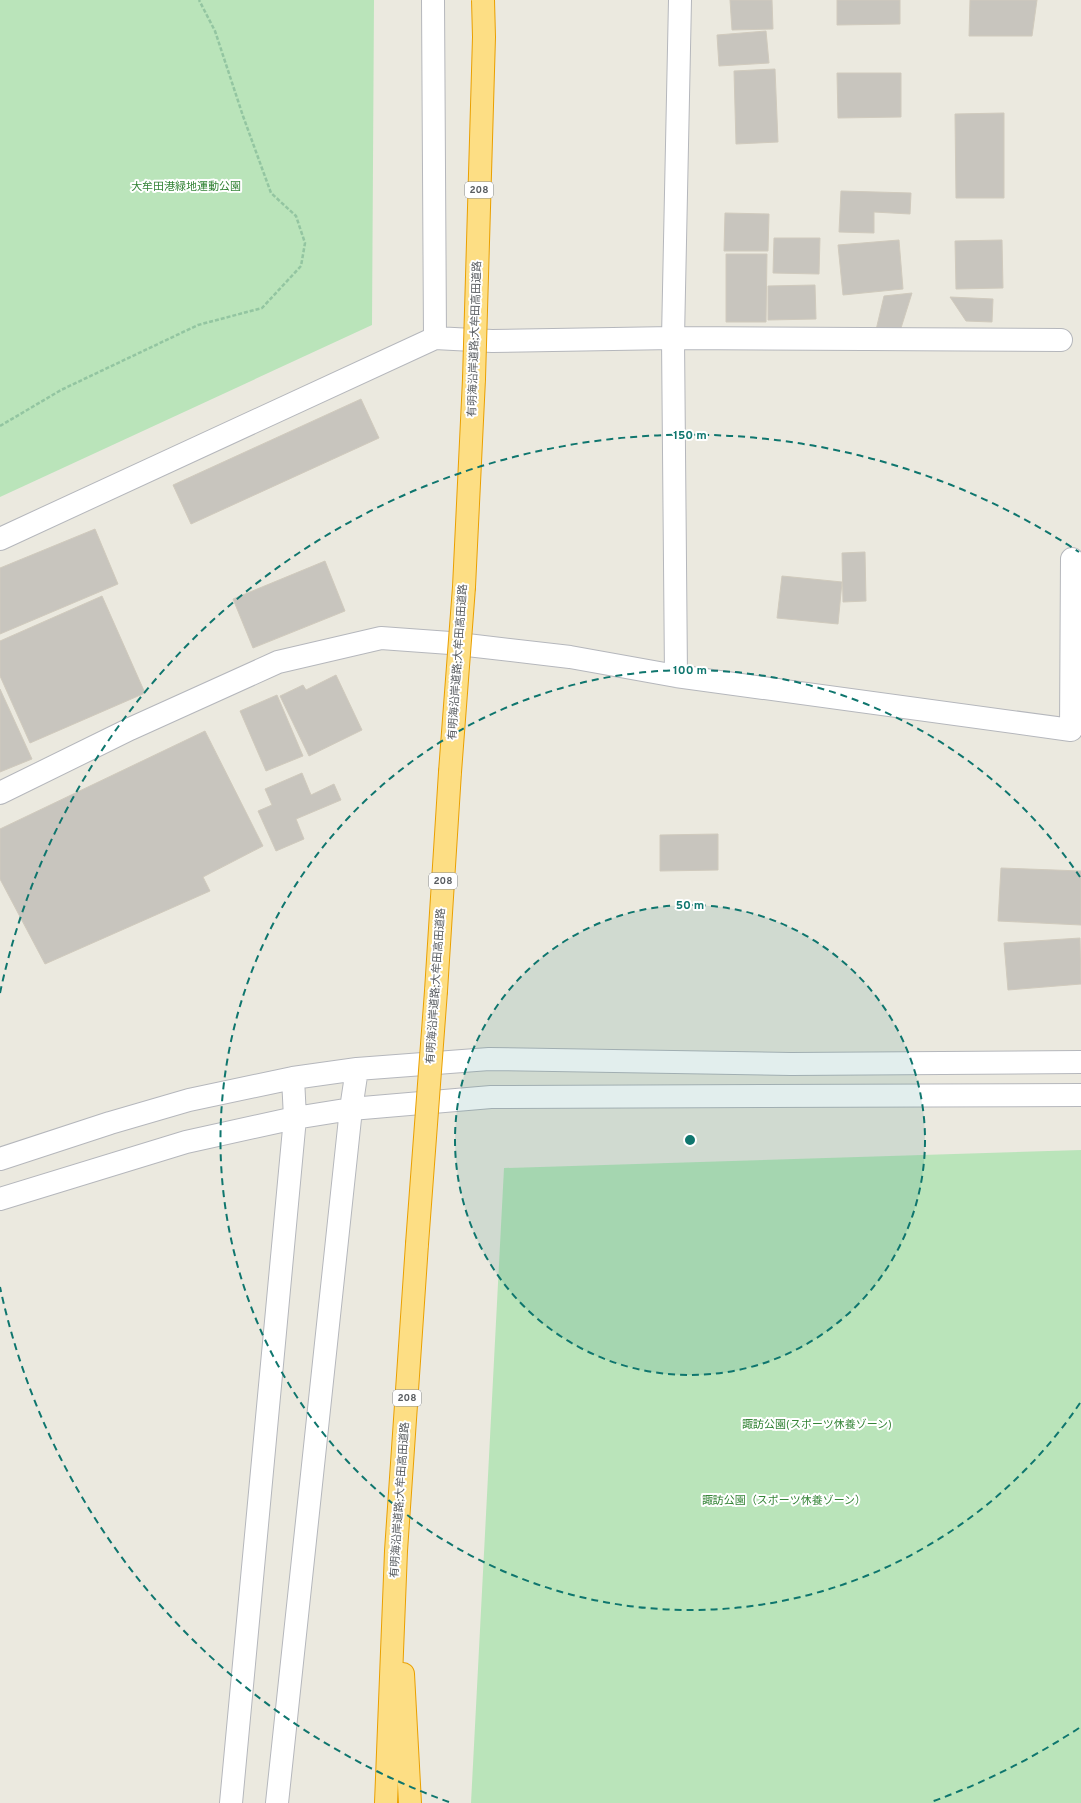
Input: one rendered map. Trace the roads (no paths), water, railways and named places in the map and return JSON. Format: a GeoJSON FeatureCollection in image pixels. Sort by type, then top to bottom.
{"type":"FeatureCollection","features":[{"type":"Feature","properties":{"kind":"highway","name":"有明海沿岸道路;大牟田高田道路"},"geometry":{"type":"LineString","coordinates":[[386,1803],[396,1551],[464,587],[474,379],[484,45],[483,0]]}},
{"type":"Feature","properties":{"kind":"highway","name":"208"},"geometry":{"type":"LineString","coordinates":[[396,1551],[410,1803]]}},
{"type":"Feature","properties":{"kind":"street"},"geometry":{"type":"LineString","coordinates":[[433,0],[434,338]]}},
{"type":"Feature","properties":{"kind":"street"},"geometry":{"type":"LineString","coordinates":[[676,676],[673,338],[680,0]]}},
{"type":"Feature","properties":{"kind":"street"},"geometry":{"type":"LineString","coordinates":[[0,539],[434,338],[492,341],[673,338],[1061,340]]}},
{"type":"Feature","properties":{"kind":"street"},"geometry":{"type":"LineString","coordinates":[[0,793],[130,729],[278,662],[381,638],[450,643],[570,658],[676,676],[1071,730],[1072,559],[1081,575]]}},
{"type":"Feature","properties":{"kind":"street"},"geometry":{"type":"LineString","coordinates":[[0,1159],[110,1123],[189,1100],[293,1078],[357,1069],[489,1059],[791,1064],[1081,1062]]}},
{"type":"Feature","properties":{"kind":"street"},"geometry":{"type":"LineString","coordinates":[[277,1803],[351,1109],[357,1069]]}},
{"type":"Feature","properties":{"kind":"street"},"geometry":{"type":"LineString","coordinates":[[231,1803],[295,1118],[293,1078]]}},
{"type":"Feature","properties":{"kind":"street"},"geometry":{"type":"LineString","coordinates":[[0,1199],[186,1142],[295,1118],[351,1109],[491,1096],[1081,1095]]}},
{"type":"Feature","properties":{"kind":"park label","name":"大牟田港緑地運動公園"},"geometry":{"type":"Point","coordinates":[186,187]}},
{"type":"Feature","properties":{"kind":"park label","name":"諏訪公園(スポーツ休養ゾーン)"},"geometry":{"type":"Point","coordinates":[817,1425]}},
{"type":"Feature","properties":{"kind":"park label","name":"諏訪公園（スポーツ休養ゾーン）"},"geometry":{"type":"Point","coordinates":[784,1501]}}]}
